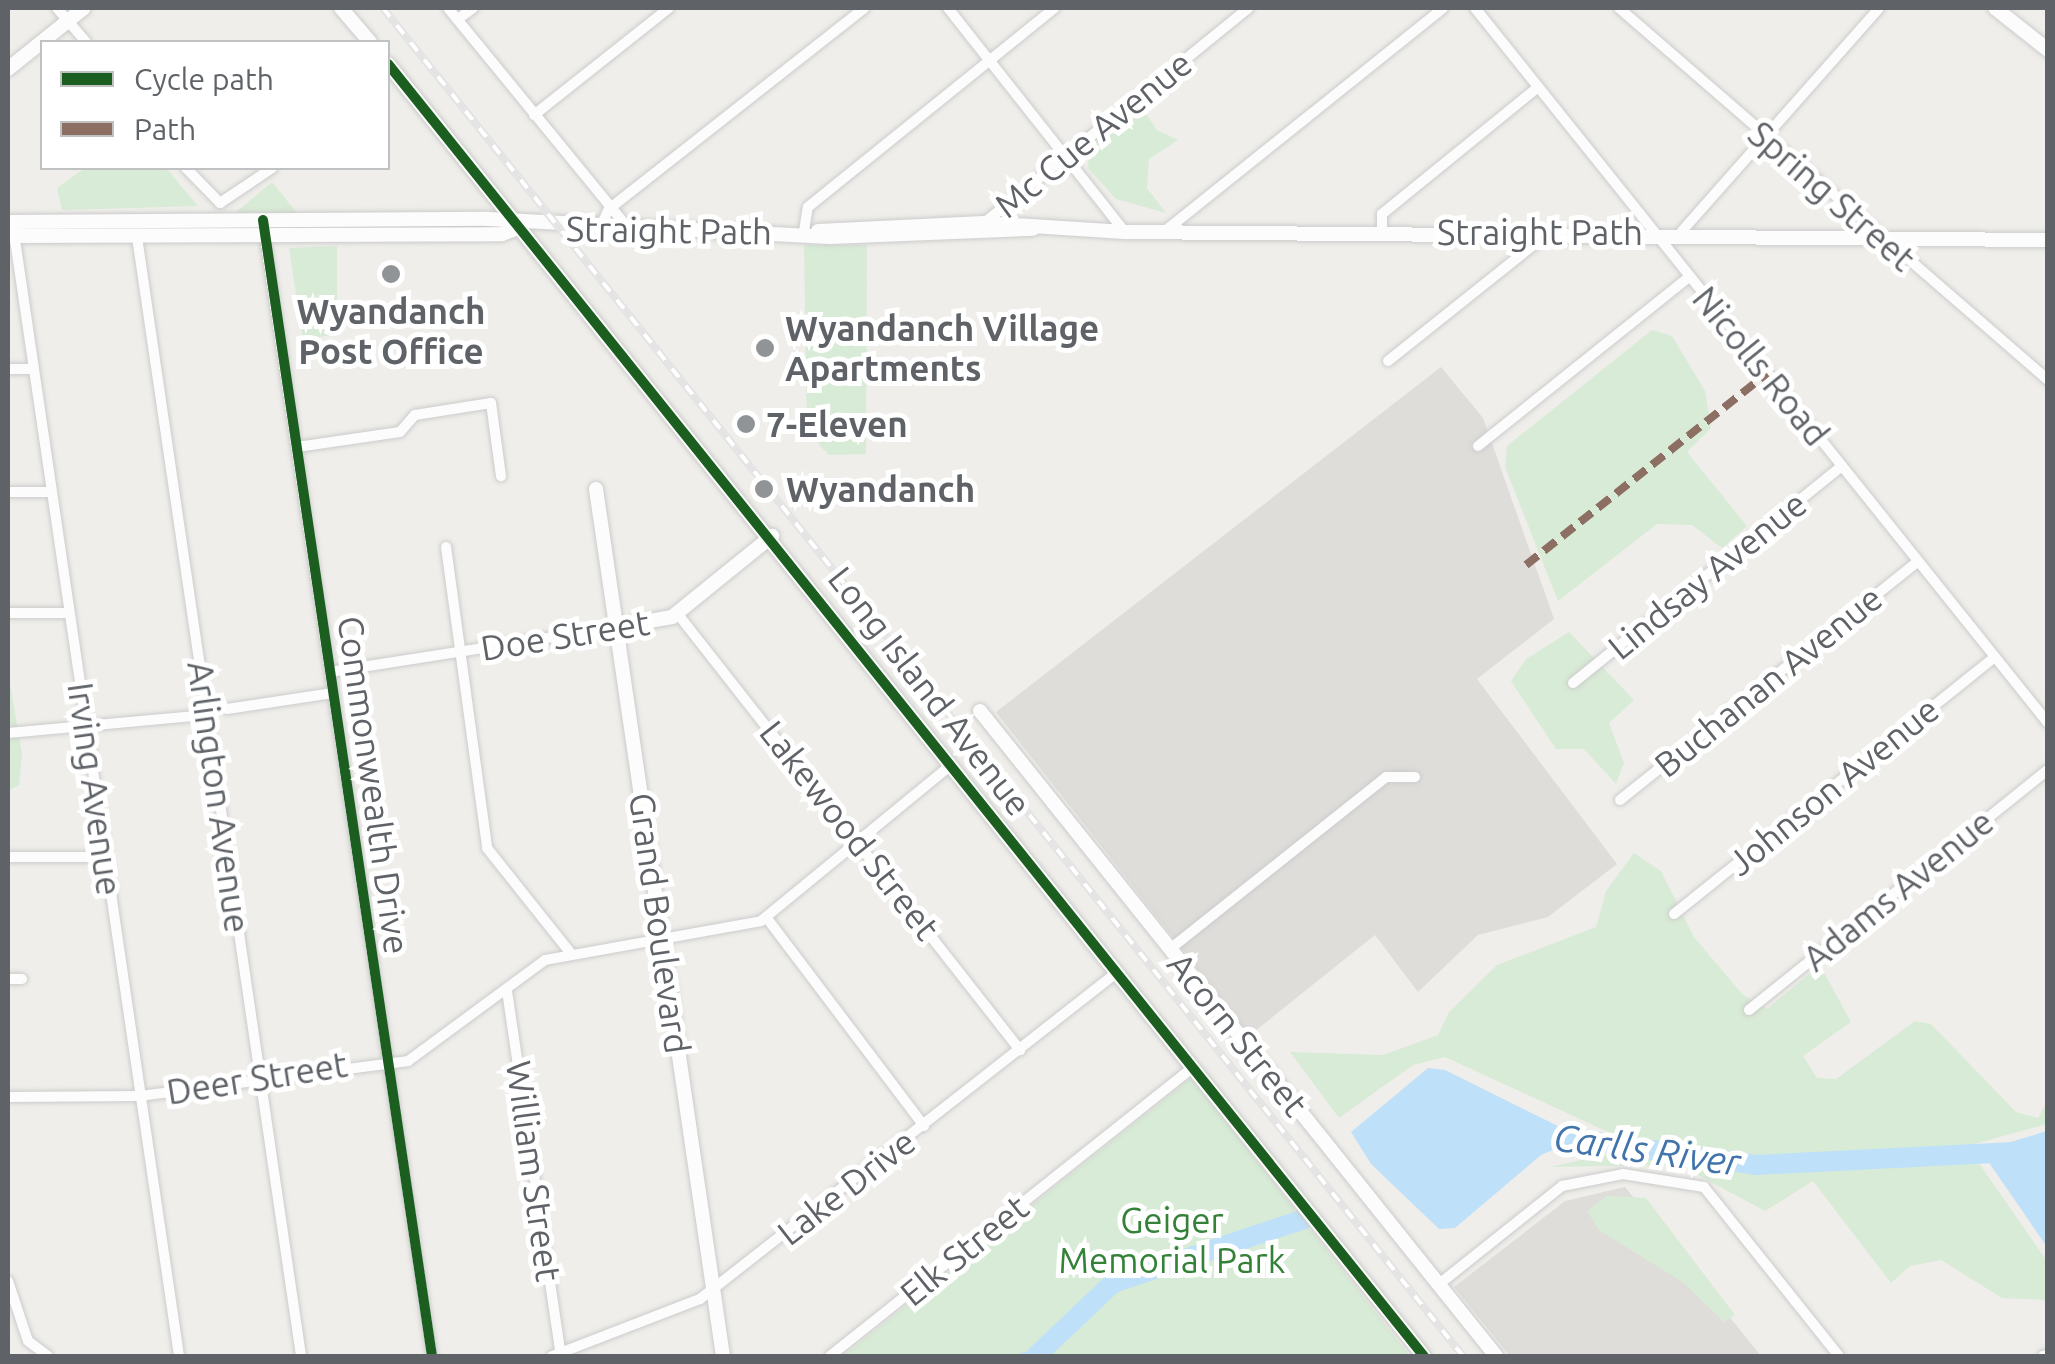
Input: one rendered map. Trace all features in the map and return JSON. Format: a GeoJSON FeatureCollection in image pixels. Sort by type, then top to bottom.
{"type":"FeatureCollection","features":[{"type":"Feature","properties":{"kind":"street"},"geometry":{"type":"LineString","coordinates":[[58,8],[84,40]]}},
{"type":"Feature","properties":{"kind":"street"},"geometry":{"type":"LineString","coordinates":[[43,40],[84,8]]}},
{"type":"Feature","properties":{"kind":"street"},"geometry":{"type":"LineString","coordinates":[[341,8],[368,40]]}},
{"type":"Feature","properties":{"kind":"street"},"geometry":{"type":"LineString","coordinates":[[448,8],[609,209],[634,231]]}},
{"type":"Feature","properties":{"kind":"street"},"geometry":{"type":"LineString","coordinates":[[458,19],[473,8]]}},
{"type":"Feature","properties":{"kind":"street"},"geometry":{"type":"LineString","coordinates":[[534,115],[669,8]]}},
{"type":"Feature","properties":{"kind":"street"},"geometry":{"type":"LineString","coordinates":[[599,231],[609,209],[864,8]]}},
{"type":"Feature","properties":{"kind":"street"},"geometry":{"type":"LineString","coordinates":[[948,8],[1125,232]]}},
{"type":"Feature","properties":{"kind":"street"},"geometry":{"type":"LineString","coordinates":[[811,231],[808,207],[1055,8]]}},
{"type":"Feature","properties":{"kind":"street","name":"Mc Cue Avenue"},"geometry":{"type":"LineString","coordinates":[[984,223],[1250,8]]}},
{"type":"Feature","properties":{"kind":"street"},"geometry":{"type":"LineString","coordinates":[[1164,232],[1443,8]]}},
{"type":"Feature","properties":{"kind":"street","name":"Nicolls Road"},"geometry":{"type":"LineString","coordinates":[[1475,8],[1994,658],[2046,716]]}},
{"type":"Feature","properties":{"kind":"street","name":"Spring Street"},"geometry":{"type":"LineString","coordinates":[[1620,8],[1877,236],[2048,380]]}},
{"type":"Feature","properties":{"kind":"street"},"geometry":{"type":"LineString","coordinates":[[1682,231],[1879,8]]}},
{"type":"Feature","properties":{"kind":"street"},"geometry":{"type":"LineString","coordinates":[[1995,8],[2048,50]]}},
{"type":"Feature","properties":{"kind":"street"},"geometry":{"type":"LineString","coordinates":[[8,68],[40,42]]}},
{"type":"Feature","properties":{"kind":"street","name":"Long Island Avenue"},"geometry":{"type":"LineString","coordinates":[[390,71],[772,536],[1115,974],[1424,1356]]}},
{"type":"Feature","properties":{"kind":"street"},"geometry":{"type":"LineString","coordinates":[[1382,232],[1382,214],[1538,87]]}},
{"type":"Feature","properties":{"kind":"street"},"geometry":{"type":"LineString","coordinates":[[188,170],[223,202],[269,170]]}},
{"type":"Feature","properties":{"kind":"street","name":"Straight Path"},"geometry":{"type":"LineString","coordinates":[[811,231],[984,223],[1125,232],[1682,231],[2048,240]]}},
{"type":"Feature","properties":{"kind":"street","name":"Straight Path"},"geometry":{"type":"LineString","coordinates":[[11,229],[264,228],[502,234],[520,226],[599,231],[811,231],[970,237],[1033,229]]}},
{"type":"Feature","properties":{"kind":"street","name":"Straight Path"},"geometry":{"type":"LineString","coordinates":[[11,229],[137,236],[264,228]]}},
{"type":"Feature","properties":{"kind":"street","name":"Commonwealth Drive"},"geometry":{"type":"LineString","coordinates":[[264,228],[432,1356]]}},
{"type":"Feature","properties":{"kind":"street","name":"Irving Avenue"},"geometry":{"type":"LineString","coordinates":[[11,229],[179,1356]]}},
{"type":"Feature","properties":{"kind":"street"},"geometry":{"type":"LineString","coordinates":[[1388,361],[1551,231]]}},
{"type":"Feature","properties":{"kind":"street","name":"Arlington Avenue"},"geometry":{"type":"LineString","coordinates":[[137,236],[301,1356]]}},
{"type":"Feature","properties":{"kind":"street"},"geometry":{"type":"LineString","coordinates":[[1478,446],[1690,277]]}},
{"type":"Feature","properties":{"kind":"street"},"geometry":{"type":"LineString","coordinates":[[8,369],[34,369]]}},
{"type":"Feature","properties":{"kind":"street"},"geometry":{"type":"LineString","coordinates":[[297,447],[400,432],[415,415],[491,403],[502,476]]}},
{"type":"Feature","properties":{"kind":"street","name":"Lindsay Avenue"},"geometry":{"type":"LineString","coordinates":[[1572,683],[1841,467]]}},
{"type":"Feature","properties":{"kind":"street","name":"Grand Boulevard"},"geometry":{"type":"LineString","coordinates":[[596,489],[724,1356]]}},
{"type":"Feature","properties":{"kind":"street"},"geometry":{"type":"LineString","coordinates":[[8,492],[51,492]]}},
{"type":"Feature","properties":{"kind":"street","name":"Doe Street"},"geometry":{"type":"LineString","coordinates":[[330,672],[616,627],[677,613],[772,536]]}},
{"type":"Feature","properties":{"kind":"street"},"geometry":{"type":"LineString","coordinates":[[446,547],[457,652],[487,848],[569,952]]}},
{"type":"Feature","properties":{"kind":"street","name":"Buchanan Avenue"},"geometry":{"type":"LineString","coordinates":[[1620,800],[1917,562]]}},
{"type":"Feature","properties":{"kind":"street"},"geometry":{"type":"LineString","coordinates":[[8,613],[69,613]]}},
{"type":"Feature","properties":{"kind":"street","name":"Lakewood Street"},"geometry":{"type":"LineString","coordinates":[[677,613],[861,842],[1020,1050]]}},
{"type":"Feature","properties":{"kind":"street","name":"Johnson Avenue"},"geometry":{"type":"LineString","coordinates":[[1674,914],[1994,658]]}},
{"type":"Feature","properties":{"kind":"street"},"geometry":{"type":"LineString","coordinates":[[227,708],[333,692]]}},
{"type":"Feature","properties":{"kind":"street","name":"Acorn Street"},"geometry":{"type":"LineString","coordinates":[[980,711],[1496,1356]]}},
{"type":"Feature","properties":{"kind":"street"},"geometry":{"type":"LineString","coordinates":[[8,732],[86,732],[207,714]]}},
{"type":"Feature","properties":{"kind":"street","name":"Deer Street"},"geometry":{"type":"LineString","coordinates":[[8,1098],[140,1096],[386,1058],[408,1061],[507,990],[569,952],[766,917],[953,763]]}},
{"type":"Feature","properties":{"kind":"street","name":"Adams Avenue"},"geometry":{"type":"LineString","coordinates":[[1749,1010],[2048,770]]}},
{"type":"Feature","properties":{"kind":"street"},"geometry":{"type":"LineString","coordinates":[[1170,949],[1386,776],[1415,777]]}},
{"type":"Feature","properties":{"kind":"street"},"geometry":{"type":"LineString","coordinates":[[8,857],[105,857]]}},
{"type":"Feature","properties":{"kind":"street"},"geometry":{"type":"LineString","coordinates":[[766,917],[924,1126]]}},
{"type":"Feature","properties":{"kind":"street","name":"Lake Drive"},"geometry":{"type":"LineString","coordinates":[[556,1354],[713,1288],[1115,974]]}},
{"type":"Feature","properties":{"kind":"street"},"geometry":{"type":"LineString","coordinates":[[8,978],[22,979]]}},
{"type":"Feature","properties":{"kind":"street","name":"William Street"},"geometry":{"type":"LineString","coordinates":[[507,990],[556,1354]]}},
{"type":"Feature","properties":{"kind":"street","name":"Elk Street"},"geometry":{"type":"LineString","coordinates":[[830,1356],[1191,1069]]}},
{"type":"Feature","properties":{"kind":"street"},"geometry":{"type":"LineString","coordinates":[[1438,1284],[1562,1186],[1624,1174],[1704,1187],[1839,1356]]}},
{"type":"Feature","properties":{"kind":"street"},"geometry":{"type":"LineString","coordinates":[[8,1281],[34,1356]]}},
{"type":"Feature","properties":{"kind":"street"},"geometry":{"type":"LineString","coordinates":[[28,1341],[48,1356]]}},
{"type":"Feature","properties":{"kind":"shaded area"},"geometry":{"type":"Polygon","coordinates":[[[1441,367],[1483,418],[1554,619],[1477,679],[1617,864],[1548,917],[1478,935],[1418,992],[1375,935],[1250,1035],[996,712],[1441,367]]]}},
{"type":"Feature","properties":{"kind":"shaded area"},"geometry":{"type":"Polygon","coordinates":[[[1625,1187],[1761,1356],[1510,1356],[1454,1287],[1565,1201],[1625,1187]]]}},
{"type":"Feature","properties":{"kind":"green space"},"geometry":{"type":"Polygon","coordinates":[[[1139,104],[1157,130],[1178,140],[1149,159],[1147,188],[1166,213],[1116,199],[1088,168],[1089,147],[1139,104]]]}},
{"type":"Feature","properties":{"kind":"green space"},"geometry":{"type":"Polygon","coordinates":[[[82,170],[168,170],[198,206],[62,210],[57,188],[82,170]]]}},
{"type":"Feature","properties":{"kind":"green space"},"geometry":{"type":"Polygon","coordinates":[[[272,182],[297,213],[235,213],[272,182]]]}},
{"type":"Feature","properties":{"kind":"green space"},"geometry":{"type":"Polygon","coordinates":[[[804,245],[867,245],[866,454],[829,455],[807,432],[804,245]]]}},
{"type":"Feature","properties":{"kind":"green space"},"geometry":{"type":"Polygon","coordinates":[[[337,246],[337,334],[303,340],[289,248],[337,246]]]}},
{"type":"Feature","properties":{"kind":"green space"},"geometry":{"type":"Polygon","coordinates":[[[1652,330],[1672,336],[1705,391],[1711,428],[1687,452],[1747,526],[1722,548],[1692,525],[1657,524],[1558,601],[1505,467],[1507,446],[1652,330]]]}},
{"type":"Feature","properties":{"kind":"green space"},"geometry":{"type":"Polygon","coordinates":[[[1569,632],[1634,700],[1609,723],[1624,763],[1616,784],[1584,749],[1556,749],[1511,681],[1526,659],[1569,632]]]}},
{"type":"Feature","properties":{"kind":"green space"},"geometry":{"type":"Polygon","coordinates":[[[9,678],[22,754],[19,785],[8,791],[9,678]]]}},
{"type":"Feature","properties":{"kind":"green space"},"geometry":{"type":"Polygon","coordinates":[[[1634,853],[1661,871],[1694,937],[1742,994],[1767,1009],[1820,965],[1851,1022],[1803,1056],[1817,1078],[1836,1079],[1915,1021],[1931,1024],[2016,1112],[2038,1118],[2047,1102],[2047,1124],[1967,1146],[2047,1261],[2047,1300],[2002,1298],[1941,1260],[1910,1266],[1891,1283],[1813,1181],[1765,1211],[1679,1165],[1550,1167],[1612,1153],[1608,1132],[1445,1057],[1413,1065],[1339,1118],[1290,1052],[1383,1055],[1438,1035],[1449,1012],[1497,965],[1596,927],[1606,891],[1634,853]]]}},
{"type":"Feature","properties":{"kind":"green space","name":"Geiger Memorial Park"},"geometry":{"type":"Polygon","coordinates":[[[1191,1078],[1410,1356],[843,1356],[959,1263],[1191,1078]]]}},
{"type":"Feature","properties":{"kind":"green space"},"geometry":{"type":"Polygon","coordinates":[[[1607,1196],[1646,1198],[1735,1315],[1724,1322],[1684,1283],[1599,1230],[1587,1211],[1607,1196]]]}},
{"type":"Feature","properties":{"kind":"water"},"geometry":{"type":"Polygon","coordinates":[[[1428,1068],[1445,1070],[1582,1138],[1541,1155],[1455,1228],[1439,1229],[1371,1164],[1351,1132],[1428,1068]]]}},
{"type":"Feature","properties":{"kind":"water"},"geometry":{"type":"Polygon","coordinates":[[[2047,1131],[2047,1247],[1981,1151],[2047,1131]]]}},
{"type":"Feature","properties":{"kind":"waterway","name":"Carlls River"},"geometry":{"type":"LineString","coordinates":[[1555,1136],[1756,1165],[2048,1150]]}},
{"type":"Feature","properties":{"kind":"waterway","name":"Carlls River"},"geometry":{"type":"LineString","coordinates":[[1036,1356],[1113,1283],[1304,1219]]}},
{"type":"Feature","properties":{"kind":"waterway"},"geometry":{"type":"LineString","coordinates":[[1018,1356],[1042,1350]]}},
{"type":"Feature","properties":{"kind":"railway"},"geometry":{"type":"LineString","coordinates":[[383,8],[1463,1356]]}},
{"type":"Feature","properties":{"kind":"marked path"},"geometry":{"type":"LineString","coordinates":[[1526,565],[1767,373]]}},
{"type":"Feature","properties":{"kind":"cycle path"},"geometry":{"type":"LineString","coordinates":[[390,66],[1424,1356]]}},
{"type":"Feature","properties":{"kind":"cycle path"},"geometry":{"type":"LineString","coordinates":[[263,220],[432,1356]]}},
{"type":"Feature","properties":{"kind":"place","name":"Wyandanch Post Office"},"geometry":{"type":"Point","coordinates":[391,274]}},
{"type":"Feature","properties":{"kind":"place","name":"Wyandanch Village Apartments"},"geometry":{"type":"Point","coordinates":[765,348]}},
{"type":"Feature","properties":{"kind":"place","name":"7-Eleven"},"geometry":{"type":"Point","coordinates":[746,424]}},
{"type":"Feature","properties":{"kind":"place","name":"Wyandanch"},"geometry":{"type":"Point","coordinates":[764,489]}}]}
